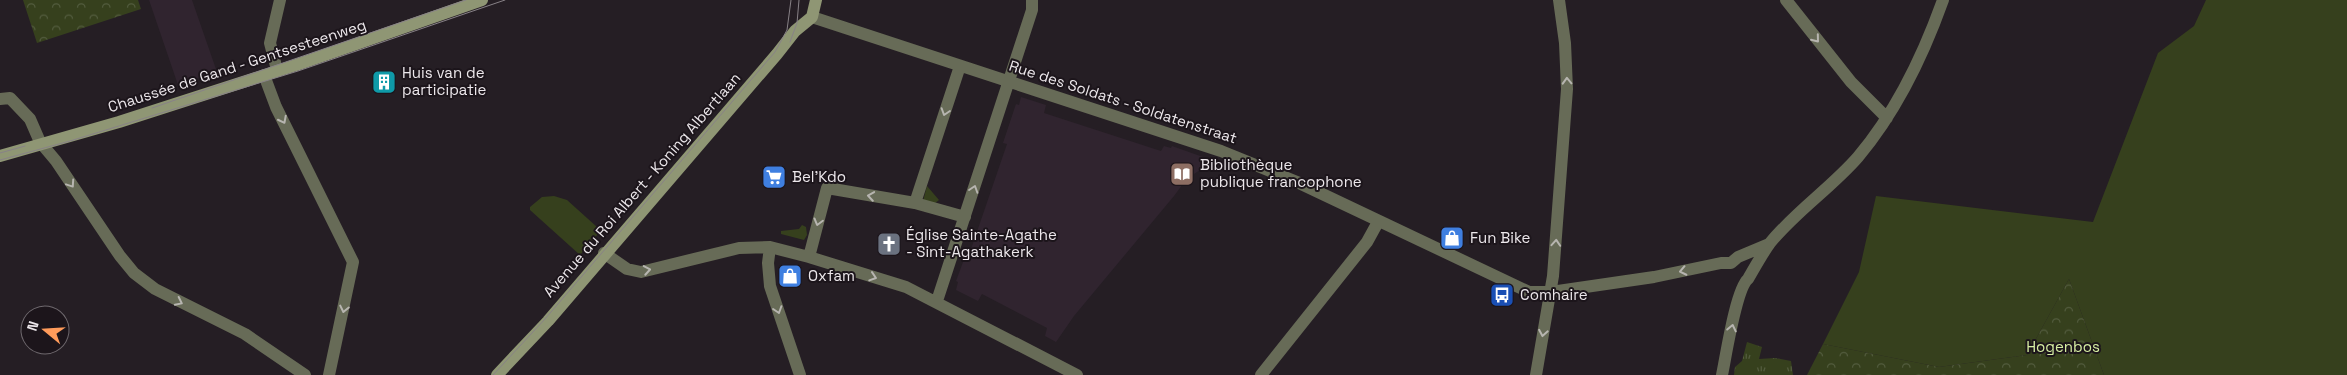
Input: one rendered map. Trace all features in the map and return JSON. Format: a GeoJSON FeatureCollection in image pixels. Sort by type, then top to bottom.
{"type":"FeatureCollection","features":[{"type":"Feature","properties":{"kind":"main road","name":"Chaussée de Gand - Gentsesteenweg"},"geometry":{"type":"LineString","coordinates":[[0,156],[42,145],[264,75],[482,0]]}},
{"type":"Feature","properties":{"kind":"main road"},"geometry":{"type":"LineString","coordinates":[[812,17],[816,0]]}},
{"type":"Feature","properties":{"kind":"main road","name":"Avenue du Roi Albert - Koning Albertlaan"},"geometry":{"type":"LineString","coordinates":[[497,375],[548,320],[787,40],[812,17]]}},
{"type":"Feature","properties":{"kind":"street"},"geometry":{"type":"LineString","coordinates":[[277,70],[270,43],[280,0]]}},
{"type":"Feature","properties":{"kind":"street"},"geometry":{"type":"LineString","coordinates":[[937,301],[1010,82],[1032,10],[1032,0]]}},
{"type":"Feature","properties":{"kind":"street"},"geometry":{"type":"LineString","coordinates":[[1536,375],[1550,292],[1567,89],[1565,43],[1559,0]]}},
{"type":"Feature","properties":{"kind":"street"},"geometry":{"type":"LineString","coordinates":[[1786,0],[1851,82],[1886,118]]}},
{"type":"Feature","properties":{"kind":"street"},"geometry":{"type":"LineString","coordinates":[[1722,375],[1744,282],[1748,279],[1769,244],[1788,223],[1857,158],[1886,118],[1929,39],[1943,0]]}},
{"type":"Feature","properties":{"kind":"street","name":"Rue des Soldats - Soldatenstraat"},"geometry":{"type":"LineString","coordinates":[[812,17],[1221,151],[1296,182],[1529,292],[1550,292],[1654,277],[1731,262],[1738,257],[1769,244]]}},
{"type":"Feature","properties":{"kind":"street"},"geometry":{"type":"LineString","coordinates":[[915,203],[960,66]]}},
{"type":"Feature","properties":{"kind":"street"},"geometry":{"type":"LineString","coordinates":[[264,75],[276,107],[353,262],[330,375]]}},
{"type":"Feature","properties":{"kind":"street"},"geometry":{"type":"LineString","coordinates":[[0,99],[10,98],[30,119],[42,145],[134,273],[155,289],[245,334],[305,375]]}},
{"type":"Feature","properties":{"kind":"street"},"geometry":{"type":"LineString","coordinates":[[809,256],[828,188],[915,203],[965,217]]}},
{"type":"Feature","properties":{"kind":"street"},"geometry":{"type":"LineString","coordinates":[[1261,375],[1367,242],[1378,222]]}},
{"type":"Feature","properties":{"kind":"street"},"geometry":{"type":"LineString","coordinates":[[604,253],[627,269],[641,272],[740,248],[770,247],[809,256],[906,288],[937,301],[1078,375]]}},
{"type":"Feature","properties":{"kind":"street"},"geometry":{"type":"LineString","coordinates":[[770,247],[768,263],[770,286],[800,375]]}},
{"type":"Feature","properties":{"kind":"street"},"geometry":{"type":"LineString","coordinates":[[1731,262],[1744,282]]}},
{"type":"Feature","properties":{"kind":"shaded area"},"geometry":{"type":"Polygon","coordinates":[[[149,0],[192,0],[217,72],[178,85],[149,0]]]}},
{"type":"Feature","properties":{"kind":"shaded area"},"geometry":{"type":"Polygon","coordinates":[[[1021,97],[1046,105],[1044,113],[1161,151],[1164,146],[1171,148],[1172,146],[1203,157],[1200,170],[1194,174],[1191,173],[1074,316],[1056,342],[1045,336],[1047,328],[982,294],[978,301],[956,290],[958,282],[956,281],[966,254],[969,255],[1007,144],[1003,143],[1016,104],[1019,105],[1021,97]]]}},
{"type":"Feature","properties":{"kind":"green space"},"geometry":{"type":"Polygon","coordinates":[[[23,0],[138,0],[141,9],[37,43],[23,0]]]}},
{"type":"Feature","properties":{"kind":"green space"},"geometry":{"type":"Polygon","coordinates":[[[2206,0],[2347,0],[2347,375],[2104,375],[2069,279],[2027,355],[1939,367],[1823,344],[1859,272],[1876,196],[2093,222],[2158,53],[2194,26],[2206,0]]]}},
{"type":"Feature","properties":{"kind":"green space"},"geometry":{"type":"Polygon","coordinates":[[[927,186],[939,200],[934,204],[923,201],[927,186]]]}},
{"type":"Feature","properties":{"kind":"green space"},"geometry":{"type":"Polygon","coordinates":[[[554,196],[567,200],[597,227],[598,234],[580,255],[530,210],[530,207],[542,197],[554,196]]]}},
{"type":"Feature","properties":{"kind":"green space"},"geometry":{"type":"Polygon","coordinates":[[[802,225],[806,227],[807,235],[804,240],[781,234],[781,231],[799,229],[802,225]]]}},
{"type":"Feature","properties":{"kind":"green space","name":"Hogenbos"},"geometry":{"type":"Polygon","coordinates":[[[2069,279],[2104,375],[1807,375],[1823,344],[1939,367],[2027,355],[2069,279]]]}},
{"type":"Feature","properties":{"kind":"green space"},"geometry":{"type":"Polygon","coordinates":[[[1747,342],[1762,347],[1759,359],[1775,358],[1791,361],[1793,375],[1734,375],[1735,367],[1742,361],[1747,342]]]}},
{"type":"Feature","properties":{"kind":"tram line"},"geometry":{"type":"LineString","coordinates":[[152,108],[466,0]]}},
{"type":"Feature","properties":{"kind":"tram line"},"geometry":{"type":"LineString","coordinates":[[0,160],[70,141],[298,71],[505,0]]}},
{"type":"Feature","properties":{"kind":"tram line"},"geometry":{"type":"LineString","coordinates":[[493,375],[545,319],[775,52],[787,30],[791,0]]}},
{"type":"Feature","properties":{"kind":"tram line"},"geometry":{"type":"LineString","coordinates":[[790,42],[797,23],[799,0]]}},
{"type":"Feature","properties":{"kind":"tram line"},"geometry":{"type":"LineString","coordinates":[[0,153],[25,146]]}},
{"type":"Feature","properties":{"kind":"place","name":"Huis van de participatie"},"geometry":{"type":"Point","coordinates":[384,82]}},
{"type":"Feature","properties":{"kind":"place","name":"Bibliothèque publique francophone"},"geometry":{"type":"Point","coordinates":[1182,174]}},
{"type":"Feature","properties":{"kind":"place","name":"Bel'Kdo"},"geometry":{"type":"Point","coordinates":[774,177]}},
{"type":"Feature","properties":{"kind":"place","name":"Fun Bike"},"geometry":{"type":"Point","coordinates":[1452,238]}},
{"type":"Feature","properties":{"kind":"place","name":"Église Sainte-Agathe - Sint-Agathakerk"},"geometry":{"type":"Point","coordinates":[889,244]}},
{"type":"Feature","properties":{"kind":"place","name":"Oxfam"},"geometry":{"type":"Point","coordinates":[790,276]}},
{"type":"Feature","properties":{"kind":"place","name":"Comhaire"},"geometry":{"type":"Point","coordinates":[1502,295]}}]}
